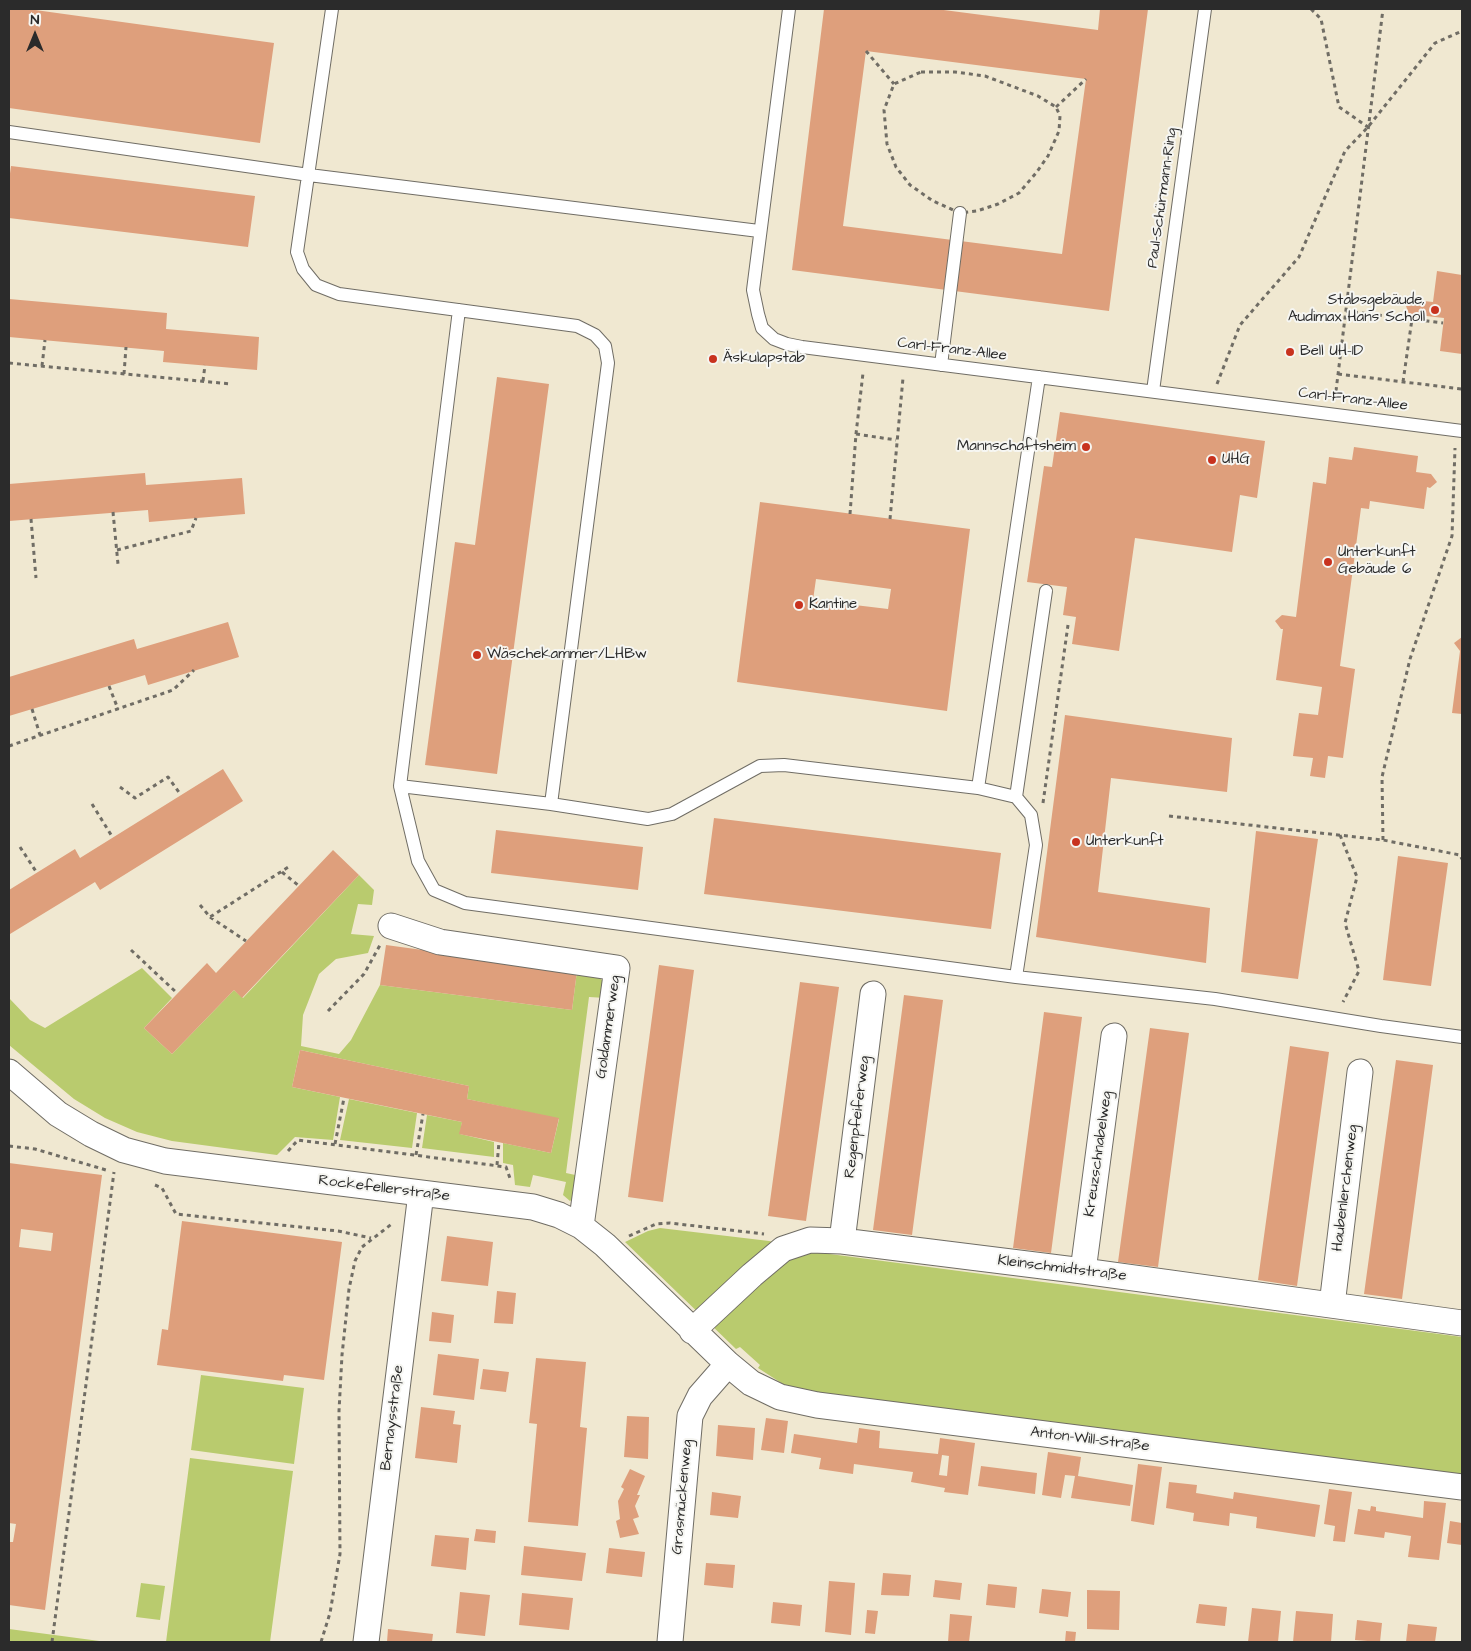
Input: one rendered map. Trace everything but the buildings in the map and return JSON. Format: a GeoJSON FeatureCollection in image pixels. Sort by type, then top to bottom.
{"type":"FeatureCollection","features":[{"type":"Feature","properties":{"kind":"street","name":"Goldammerweg"},"geometry":{"type":"LineString","coordinates":[[390,926],[440,942],[617,968],[581,1226]]}},
{"type":"Feature","properties":{"kind":"street","name":"Regenpfeiferweg"},"geometry":{"type":"LineString","coordinates":[[842,1241],[873,994]]}},
{"type":"Feature","properties":{"kind":"street","name":"Kreuzschnabelweg"},"geometry":{"type":"LineString","coordinates":[[1083,1272],[1114,1036]]}},
{"type":"Feature","properties":{"kind":"street","name":"Rockefellerstraße"},"geometry":{"type":"LineString","coordinates":[[9,1072],[58,1114],[91,1134],[124,1150],[165,1161],[267,1174],[420,1199],[533,1206],[559,1215],[581,1226],[605,1245],[728,1364]]}},
{"type":"Feature","properties":{"kind":"street","name":"Haubenlerchenweg"},"geometry":{"type":"LineString","coordinates":[[1332,1305],[1360,1072]]}},
{"type":"Feature","properties":{"kind":"street","name":"Bernaysstraße"},"geometry":{"type":"LineString","coordinates":[[366,1642],[420,1199]]}},
{"type":"Feature","properties":{"kind":"street","name":"Kleinschmidtstraße"},"geometry":{"type":"LineString","coordinates":[[692,1331],[783,1249],[810,1240],[842,1241],[1462,1323]]}},
{"type":"Feature","properties":{"kind":"street","name":"Anton-Will-Straße"},"geometry":{"type":"LineString","coordinates":[[728,1364],[751,1383],[780,1397],[817,1405],[1462,1488]]}},
{"type":"Feature","properties":{"kind":"street","name":"Grasmückenweg"},"geometry":{"type":"LineString","coordinates":[[670,1642],[690,1416],[700,1396],[728,1364]]}},
{"type":"Feature","properties":{"kind":"lane"},"geometry":{"type":"LineString","coordinates":[[332,9],[297,252],[303,269],[316,286],[339,294],[577,326],[595,336],[605,346],[608,363],[551,804]]}},
{"type":"Feature","properties":{"kind":"lane","name":"Carl-Franz-Allee"},"geometry":{"type":"LineString","coordinates":[[789,9],[759,231],[753,290],[762,328],[774,338],[787,344],[802,347],[1459,430]]}},
{"type":"Feature","properties":{"kind":"lane","name":"Paul-Schürmann-Ring"},"geometry":{"type":"LineString","coordinates":[[1153,391],[1205,9]]}},
{"type":"Feature","properties":{"kind":"lane"},"geometry":{"type":"LineString","coordinates":[[9,132],[308,175],[759,231]]}},
{"type":"Feature","properties":{"kind":"lane"},"geometry":{"type":"LineString","coordinates":[[941,365],[960,213]]}},
{"type":"Feature","properties":{"kind":"lane"},"geometry":{"type":"LineString","coordinates":[[459,310],[400,786],[418,861],[434,890],[465,904],[1016,977],[1215,999],[1462,1037]]}},
{"type":"Feature","properties":{"kind":"lane"},"geometry":{"type":"LineString","coordinates":[[978,788],[1039,377]]}},
{"type":"Feature","properties":{"kind":"lane"},"geometry":{"type":"LineString","coordinates":[[1016,797],[1046,591]]}},
{"type":"Feature","properties":{"kind":"lane"},"geometry":{"type":"LineString","coordinates":[[400,786],[551,804],[648,819],[672,814],[760,766],[784,765],[978,788],[1016,797],[1031,815],[1036,845],[1016,977]]}},
{"type":"Feature","properties":{"kind":"path"},"geometry":{"type":"LineString","coordinates":[[1311,9],[1320,19],[1339,108],[1368,127]]}},
{"type":"Feature","properties":{"kind":"path"},"geometry":{"type":"LineString","coordinates":[[1333,414],[1383,9]]}},
{"type":"Feature","properties":{"kind":"path"},"geometry":{"type":"LineString","coordinates":[[1211,398],[1240,325],[1299,257],[1345,151],[1368,127],[1435,43],[1462,31]]}},
{"type":"Feature","properties":{"kind":"path"},"geometry":{"type":"LineString","coordinates":[[866,51],[894,84]]}},
{"type":"Feature","properties":{"kind":"path"},"geometry":{"type":"LineString","coordinates":[[921,72],[955,72],[985,76],[1038,96],[1056,107],[1060,116],[1059,131],[1048,156],[1019,193],[998,204],[960,213],[933,201],[910,185],[896,167],[887,144],[884,110],[894,84],[921,72]]}},
{"type":"Feature","properties":{"kind":"path"},"geometry":{"type":"LineString","coordinates":[[1056,107],[1086,79]]}},
{"type":"Feature","properties":{"kind":"path"},"geometry":{"type":"LineString","coordinates":[[1346,311],[1443,323]]}},
{"type":"Feature","properties":{"kind":"path"},"geometry":{"type":"LineString","coordinates":[[1402,382],[1412,319]]}},
{"type":"Feature","properties":{"kind":"path"},"geometry":{"type":"LineString","coordinates":[[42,366],[45,340]]}},
{"type":"Feature","properties":{"kind":"path"},"geometry":{"type":"LineString","coordinates":[[124,374],[126,347]]}},
{"type":"Feature","properties":{"kind":"path"},"geometry":{"type":"LineString","coordinates":[[9,363],[231,384]]}},
{"type":"Feature","properties":{"kind":"path"},"geometry":{"type":"LineString","coordinates":[[203,381],[206,366]]}},
{"type":"Feature","properties":{"kind":"path"},"geometry":{"type":"LineString","coordinates":[[854,371],[871,373]]}},
{"type":"Feature","properties":{"kind":"path"},"geometry":{"type":"LineString","coordinates":[[850,514],[863,372]]}},
{"type":"Feature","properties":{"kind":"path"},"geometry":{"type":"LineString","coordinates":[[1338,374],[1462,389]]}},
{"type":"Feature","properties":{"kind":"path"},"geometry":{"type":"LineString","coordinates":[[895,376],[913,378]]}},
{"type":"Feature","properties":{"kind":"path"},"geometry":{"type":"LineString","coordinates":[[890,519],[903,377]]}},
{"type":"Feature","properties":{"kind":"path"},"geometry":{"type":"LineString","coordinates":[[1383,840],[1382,777],[1410,659],[1452,536],[1459,430]]}},
{"type":"Feature","properties":{"kind":"path"},"geometry":{"type":"LineString","coordinates":[[856,434],[896,440]]}},
{"type":"Feature","properties":{"kind":"path"},"geometry":{"type":"LineString","coordinates":[[113,512],[118,564]]}},
{"type":"Feature","properties":{"kind":"path"},"geometry":{"type":"LineString","coordinates":[[117,550],[191,531],[196,518]]}},
{"type":"Feature","properties":{"kind":"path"},"geometry":{"type":"LineString","coordinates":[[31,519],[36,578]]}},
{"type":"Feature","properties":{"kind":"path"},"geometry":{"type":"LineString","coordinates":[[1042,807],[1068,625]]}},
{"type":"Feature","properties":{"kind":"path"},"geometry":{"type":"LineString","coordinates":[[9,746],[173,690],[194,670]]}},
{"type":"Feature","properties":{"kind":"path"},"geometry":{"type":"LineString","coordinates":[[109,686],[118,709]]}},
{"type":"Feature","properties":{"kind":"path"},"geometry":{"type":"LineString","coordinates":[[32,709],[40,735]]}},
{"type":"Feature","properties":{"kind":"path"},"geometry":{"type":"LineString","coordinates":[[120,787],[135,798],[168,777],[181,795]]}},
{"type":"Feature","properties":{"kind":"path"},"geometry":{"type":"LineString","coordinates":[[92,804],[113,838]]}},
{"type":"Feature","properties":{"kind":"path"},"geometry":{"type":"LineString","coordinates":[[1169,816],[1383,840],[1460,855],[1462,858]]}},
{"type":"Feature","properties":{"kind":"path"},"geometry":{"type":"LineString","coordinates":[[1334,1018],[1359,971],[1345,924],[1357,877],[1340,835]]}},
{"type":"Feature","properties":{"kind":"path"},"geometry":{"type":"LineString","coordinates":[[20,847],[37,873]]}},
{"type":"Feature","properties":{"kind":"path"},"geometry":{"type":"LineString","coordinates":[[210,916],[290,866]]}},
{"type":"Feature","properties":{"kind":"path"},"geometry":{"type":"LineString","coordinates":[[282,872],[299,886]]}},
{"type":"Feature","properties":{"kind":"path"},"geometry":{"type":"LineString","coordinates":[[200,905],[210,916],[246,941]]}},
{"type":"Feature","properties":{"kind":"path"},"geometry":{"type":"LineString","coordinates":[[328,1011],[364,974],[390,926]]}},
{"type":"Feature","properties":{"kind":"path"},"geometry":{"type":"LineString","coordinates":[[131,950],[177,994]]}},
{"type":"Feature","properties":{"kind":"path"},"geometry":{"type":"LineString","coordinates":[[334,1144],[344,1098]]}},
{"type":"Feature","properties":{"kind":"path"},"geometry":{"type":"LineString","coordinates":[[416,1155],[423,1114]]}},
{"type":"Feature","properties":{"kind":"path"},"geometry":{"type":"LineString","coordinates":[[267,1174],[298,1140],[334,1144],[506,1166],[518,1205]]}},
{"type":"Feature","properties":{"kind":"path"},"geometry":{"type":"LineString","coordinates":[[497,1165],[499,1142]]}},
{"type":"Feature","properties":{"kind":"path"},"geometry":{"type":"LineString","coordinates":[[9,1146],[35,1149],[122,1175]]}},
{"type":"Feature","properties":{"kind":"path"},"geometry":{"type":"LineString","coordinates":[[52,1642],[114,1172],[124,1150]]}},
{"type":"Feature","properties":{"kind":"path"},"geometry":{"type":"LineString","coordinates":[[154,1185],[162,1188],[176,1214],[338,1232],[372,1238]]}},
{"type":"Feature","properties":{"kind":"path"},"geometry":{"type":"LineString","coordinates":[[321,1642],[330,1613],[340,1554],[339,1411],[342,1355],[349,1289],[355,1262],[362,1247],[420,1199]]}},
{"type":"Feature","properties":{"kind":"path"},"geometry":{"type":"LineString","coordinates":[[605,1245],[656,1224],[670,1223],[767,1235]]}},
{"type":"Feature","properties":{"kind":"green space"},"geometry":{"type":"Polygon","coordinates":[[[359,875],[374,890],[372,905],[358,904],[351,934],[374,936],[368,953],[336,959],[319,974],[303,1015],[301,1046],[339,1054],[351,1040],[380,985],[572,1010],[577,971],[594,974],[602,980],[606,998],[589,997],[566,1173],[580,1176],[576,1197],[570,1201],[563,1195],[566,1182],[533,1175],[530,1187],[515,1185],[513,1165],[503,1163],[503,1143],[551,1153],[559,1119],[467,1099],[469,1086],[300,1050],[292,1087],[340,1097],[333,1140],[295,1137],[277,1155],[172,1141],[137,1132],[105,1118],[74,1099],[9,1045],[9,998],[30,1020],[45,1028],[142,968],[172,998],[144,1028],[172,1054],[234,990],[243,998],[359,875]]]}},
{"type":"Feature","properties":{"kind":"green space"},"geometry":{"type":"Polygon","coordinates":[[[349,1099],[417,1113],[412,1148],[340,1140],[349,1099]]]}},
{"type":"Feature","properties":{"kind":"green space"},"geometry":{"type":"Polygon","coordinates":[[[427,1115],[462,1122],[460,1134],[494,1142],[494,1157],[422,1148],[427,1115]]]}},
{"type":"Feature","properties":{"kind":"green space"},"geometry":{"type":"Polygon","coordinates":[[[660,1228],[769,1241],[822,1253],[1462,1337],[1462,1477],[817,1393],[786,1386],[758,1368],[760,1365],[740,1347],[736,1349],[625,1242],[648,1231],[660,1228]]]}},
{"type":"Feature","properties":{"kind":"green space"},"geometry":{"type":"Polygon","coordinates":[[[201,1375],[304,1388],[294,1464],[191,1450],[201,1375]]]}},
{"type":"Feature","properties":{"kind":"green space"},"geometry":{"type":"Polygon","coordinates":[[[190,1458],[293,1471],[270,1642],[166,1642],[190,1458]]]}},
{"type":"Feature","properties":{"kind":"green space"},"geometry":{"type":"Polygon","coordinates":[[[141,1583],[165,1586],[160,1620],[136,1617],[141,1583]]]}},
{"type":"Feature","properties":{"kind":"green space"},"geometry":{"type":"Polygon","coordinates":[[[9,1629],[107,1642],[9,1642],[9,1629]]]}},
{"type":"Feature","properties":{"kind":"place","name":"Stabsgebäude, Audimax Hans Scholl"},"geometry":{"type":"Point","coordinates":[1435,310]}},
{"type":"Feature","properties":{"kind":"place","name":"Bell UH-1D"},"geometry":{"type":"Point","coordinates":[1290,352]}},
{"type":"Feature","properties":{"kind":"place","name":"Äskulapstab"},"geometry":{"type":"Point","coordinates":[713,359]}},
{"type":"Feature","properties":{"kind":"place","name":"Mannschaftsheim"},"geometry":{"type":"Point","coordinates":[1086,447]}},
{"type":"Feature","properties":{"kind":"place","name":"UHG"},"geometry":{"type":"Point","coordinates":[1212,460]}},
{"type":"Feature","properties":{"kind":"place","name":"Unterkunft Gebäude 6"},"geometry":{"type":"Point","coordinates":[1328,562]}},
{"type":"Feature","properties":{"kind":"place","name":"Kantine"},"geometry":{"type":"Point","coordinates":[799,605]}},
{"type":"Feature","properties":{"kind":"place","name":"Wäschekammer/LHBw"},"geometry":{"type":"Point","coordinates":[477,655]}},
{"type":"Feature","properties":{"kind":"place","name":"Unterkunft"},"geometry":{"type":"Point","coordinates":[1076,842]}}]}
